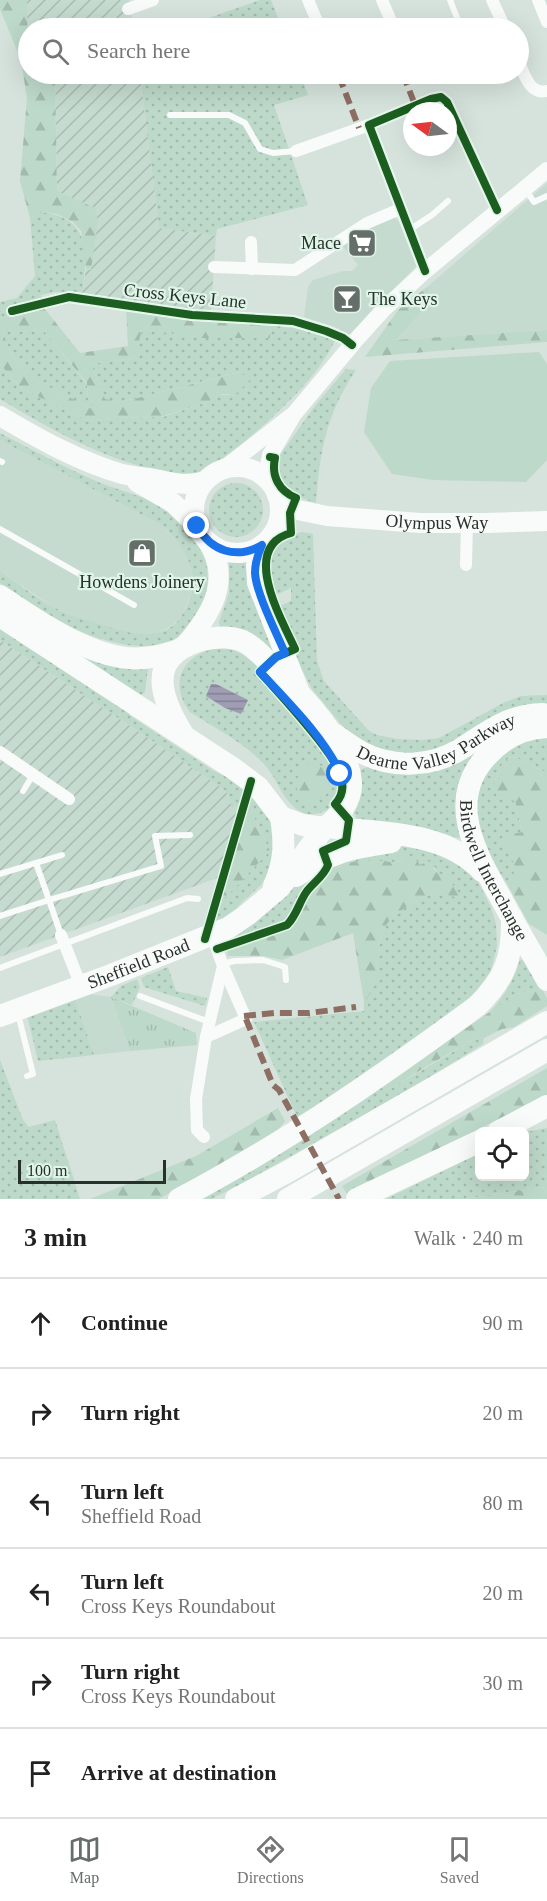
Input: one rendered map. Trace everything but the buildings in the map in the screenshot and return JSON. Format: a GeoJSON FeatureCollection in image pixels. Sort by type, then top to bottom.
{"type":"FeatureCollection","features":[{"type":"Feature","properties":{"kind":"highway"},"geometry":{"type":"LineString","coordinates":[[0,596],[69,638],[94,649],[133,658],[144,658],[180,649],[216,637],[239,640],[260,654],[300,693],[330,731]]}},
{"type":"Feature","properties":{"kind":"highway"},"geometry":{"type":"LineString","coordinates":[[0,616],[251,781],[281,817],[303,825],[419,839],[442,844],[471,860],[491,881]]}},
{"type":"Feature","properties":{"kind":"highway"},"geometry":{"type":"LineString","coordinates":[[180,649],[166,665],[162,687],[168,709],[184,736]]}},
{"type":"Feature","properties":{"kind":"highway","name":"Dearne Valley Parkway"},"geometry":{"type":"LineString","coordinates":[[330,731],[363,753],[377,759],[400,763],[424,763],[449,755],[493,727],[512,718],[547,715]]}},
{"type":"Feature","properties":{"kind":"highway","name":"Birdwell Interchange"},"geometry":{"type":"LineString","coordinates":[[545,977],[491,881],[469,832],[466,806],[469,786],[479,766],[494,748],[513,735],[547,727]]}},
{"type":"Feature","properties":{"kind":"highway","name":"Sheffield Road"},"geometry":{"type":"LineString","coordinates":[[9,1012],[212,936],[247,915],[275,892],[341,811],[351,786],[346,761],[330,731]]}},
{"type":"Feature","properties":{"kind":"highway","name":"Sheffield Road"},"geometry":{"type":"LineString","coordinates":[[275,892],[282,868],[284,842],[281,817]]}},
{"type":"Feature","properties":{"kind":"highway"},"geometry":{"type":"LineString","coordinates":[[275,892],[325,857],[360,846],[419,839]]}},
{"type":"Feature","properties":{"kind":"highway"},"geometry":{"type":"LineString","coordinates":[[179,1199],[249,1160],[359,1091],[477,1006],[489,994],[506,968],[513,937],[512,918]]}},
{"type":"Feature","properties":{"kind":"highway"},"geometry":{"type":"LineString","coordinates":[[236,1199],[297,1167],[547,1022]]}},
{"type":"Feature","properties":{"kind":"highway"},"geometry":{"type":"LineString","coordinates":[[288,1199],[547,1050]]}},
{"type":"Feature","properties":{"kind":"highway"},"geometry":{"type":"LineString","coordinates":[[506,1127],[547,1106]]}},
{"type":"Feature","properties":{"kind":"highway"},"geometry":{"type":"LineString","coordinates":[[357,1199],[475,1143]]}},
{"type":"Feature","properties":{"kind":"main road"},"geometry":{"type":"LineString","coordinates":[[124,474],[174,503],[220,550],[234,553],[249,551],[262,545],[276,529],[280,512],[267,472],[270,454],[294,414],[384,309],[425,271],[547,170]]}},
{"type":"Feature","properties":{"kind":"main road"},"geometry":{"type":"LineString","coordinates":[[0,416],[50,446],[87,462],[124,474],[172,484],[193,485],[205,481],[223,469],[294,414]]}},
{"type":"Feature","properties":{"kind":"main road"},"geometry":{"type":"LineString","coordinates":[[223,469],[248,468],[263,476],[273,488]]}},
{"type":"Feature","properties":{"kind":"main road"},"geometry":{"type":"LineString","coordinates":[[180,649],[206,620],[217,593],[218,564],[214,551],[202,534],[194,504],[205,481]]}},
{"type":"Feature","properties":{"kind":"main road","name":"Olympus Way"},"geometry":{"type":"LineString","coordinates":[[273,488],[293,508],[327,516],[420,523],[547,521]]}},
{"type":"Feature","properties":{"kind":"main road","name":"Olympus Way"},"geometry":{"type":"LineString","coordinates":[[276,529],[290,522],[327,516]]}},
{"type":"Feature","properties":{"kind":"main road"},"geometry":{"type":"LineString","coordinates":[[262,545],[256,565],[257,583],[300,693]]}},
{"type":"Feature","properties":{"kind":"street"},"geometry":{"type":"LineString","coordinates":[[128,9],[153,0]]}},
{"type":"Feature","properties":{"kind":"street"},"geometry":{"type":"LineString","coordinates":[[308,0],[316,18]]}},
{"type":"Feature","properties":{"kind":"street"},"geometry":{"type":"LineString","coordinates":[[382,0],[390,18]]}},
{"type":"Feature","properties":{"kind":"street"},"geometry":{"type":"LineString","coordinates":[[492,0],[500,18]]}},
{"type":"Feature","properties":{"kind":"street"},"geometry":{"type":"LineString","coordinates":[[538,0],[547,22]]}},
{"type":"Feature","properties":{"kind":"street"},"geometry":{"type":"LineString","coordinates":[[529,84],[537,91],[547,91]]}},
{"type":"Feature","properties":{"kind":"street"},"geometry":{"type":"LineString","coordinates":[[296,151],[441,97],[447,102],[497,210]]}},
{"type":"Feature","properties":{"kind":"street"},"geometry":{"type":"LineString","coordinates":[[369,125],[425,271]]}},
{"type":"Feature","properties":{"kind":"street"},"geometry":{"type":"LineString","coordinates":[[214,267],[290,271],[301,268],[367,223],[400,209]]}},
{"type":"Feature","properties":{"kind":"street"},"geometry":{"type":"LineString","coordinates":[[251,242],[252,269]]}},
{"type":"Feature","properties":{"kind":"street","name":"Cross Keys Lane"},"geometry":{"type":"LineString","coordinates":[[12,311],[69,297],[192,315],[293,321],[326,330],[352,345]]}},
{"type":"Feature","properties":{"kind":"street"},"geometry":{"type":"LineString","coordinates":[[466,565],[467,523]]}},
{"type":"Feature","properties":{"kind":"street"},"geometry":{"type":"LineString","coordinates":[[0,753],[69,799]]}},
{"type":"Feature","properties":{"kind":"street"},"geometry":{"type":"LineString","coordinates":[[206,1037],[246,1019],[212,936]]}},
{"type":"Feature","properties":{"kind":"street"},"geometry":{"type":"LineString","coordinates":[[63,939],[81,986]]}},
{"type":"Feature","properties":{"kind":"street"},"geometry":{"type":"LineString","coordinates":[[204,1137],[197,1130],[196,1100],[206,1037],[222,965]]}},
{"type":"Feature","properties":{"kind":"lane"},"geometry":{"type":"LineString","coordinates":[[450,0],[457,18]]}},
{"type":"Feature","properties":{"kind":"lane"},"geometry":{"type":"LineString","coordinates":[[170,115],[229,115],[245,123],[260,149],[273,153],[296,151]]}},
{"type":"Feature","properties":{"kind":"lane"},"geometry":{"type":"LineString","coordinates":[[524,188],[534,202],[547,196]]}},
{"type":"Feature","properties":{"kind":"lane"},"geometry":{"type":"LineString","coordinates":[[409,230],[448,201]]}},
{"type":"Feature","properties":{"kind":"lane"},"geometry":{"type":"LineString","coordinates":[[0,530],[134,605]]}},
{"type":"Feature","properties":{"kind":"lane"},"geometry":{"type":"LineString","coordinates":[[23,791],[34,775]]}},
{"type":"Feature","properties":{"kind":"lane"},"geometry":{"type":"LineString","coordinates":[[0,916],[161,866],[155,836],[190,835]]}},
{"type":"Feature","properties":{"kind":"lane"},"geometry":{"type":"LineString","coordinates":[[0,874],[62,855]]}},
{"type":"Feature","properties":{"kind":"lane"},"geometry":{"type":"LineString","coordinates":[[36,863],[63,939]]}},
{"type":"Feature","properties":{"kind":"lane"},"geometry":{"type":"LineString","coordinates":[[0,968],[63,939],[187,898],[198,899]]}},
{"type":"Feature","properties":{"kind":"lane"},"geometry":{"type":"LineString","coordinates":[[222,965],[263,960],[285,967],[286,980]]}},
{"type":"Feature","properties":{"kind":"lane"},"geometry":{"type":"LineString","coordinates":[[140,996],[209,1022]]}},
{"type":"Feature","properties":{"kind":"lane"},"geometry":{"type":"LineString","coordinates":[[9,1012],[33,1074],[27,1076]]}},
{"type":"Feature","properties":{"kind":"shaded area"},"geometry":{"type":"Polygon","coordinates":[[[27,0],[129,0],[132,18],[27,18],[27,0]]]}},
{"type":"Feature","properties":{"kind":"shaded area"},"geometry":{"type":"Polygon","coordinates":[[[55,84],[141,84],[159,228],[216,236],[211,310],[178,308],[82,294],[86,269],[91,270],[95,208],[57,192],[55,84]]]}},
{"type":"Feature","properties":{"kind":"shaded area"},"geometry":{"type":"Polygon","coordinates":[[[547,183],[547,330],[395,340],[434,297],[427,287],[547,183]]]}},
{"type":"Feature","properties":{"kind":"shaded area"},"geometry":{"type":"Polygon","coordinates":[[[392,217],[398,220],[416,266],[350,334],[304,317],[308,287],[313,280],[343,271],[352,271],[358,265],[341,244],[362,230],[392,217]]]}},
{"type":"Feature","properties":{"kind":"shaded area"},"geometry":{"type":"Polygon","coordinates":[[[0,440],[163,526],[185,551],[191,562],[193,589],[182,616],[160,633],[146,636],[125,633],[82,620],[53,607],[0,571],[0,440]]]}},
{"type":"Feature","properties":{"kind":"shaded area"},"geometry":{"type":"Polygon","coordinates":[[[0,640],[226,791],[232,807],[240,806],[220,877],[0,957],[0,640]]]}},
{"type":"Feature","properties":{"kind":"shaded area"},"geometry":{"type":"Polygon","coordinates":[[[211,684],[216,684],[248,700],[241,714],[225,708],[206,696],[211,684]]]}},
{"type":"Feature","properties":{"kind":"shaded area"},"geometry":{"type":"Polygon","coordinates":[[[89,994],[111,997],[130,1051],[94,1055],[75,999],[89,994]]]}},
{"type":"Feature","properties":{"kind":"green space"},"geometry":{"type":"Polygon","coordinates":[[[0,0],[27,0],[27,18],[18,18],[18,53],[0,9],[0,0]]]}},
{"type":"Feature","properties":{"kind":"green space"},"geometry":{"type":"Polygon","coordinates":[[[260,0],[271,0],[278,18],[209,18],[260,0]]]}},
{"type":"Feature","properties":{"kind":"green space"},"geometry":{"type":"Polygon","coordinates":[[[25,84],[55,84],[57,191],[95,208],[98,221],[91,270],[86,269],[81,231],[73,222],[57,214],[42,212],[30,218],[20,181],[27,98],[25,84]]]}},
{"type":"Feature","properties":{"kind":"green space"},"geometry":{"type":"Polygon","coordinates":[[[141,84],[304,84],[308,95],[274,105],[308,205],[217,229],[216,236],[159,228],[141,84]]]}},
{"type":"Feature","properties":{"kind":"green space"},"geometry":{"type":"Polygon","coordinates":[[[41,212],[69,222],[78,230],[83,240],[85,265],[82,294],[54,292],[41,295],[44,308],[0,318],[0,302],[17,298],[35,276],[30,218],[41,212]]]}},
{"type":"Feature","properties":{"kind":"green space"},"geometry":{"type":"Polygon","coordinates":[[[427,287],[434,297],[396,340],[547,330],[547,342],[365,357],[398,310],[427,287]]]}},
{"type":"Feature","properties":{"kind":"green space"},"geometry":{"type":"Polygon","coordinates":[[[44,308],[80,353],[128,346],[126,309],[271,325],[270,338],[200,338],[142,329],[135,358],[91,364],[105,399],[122,402],[240,372],[250,380],[236,394],[222,394],[210,401],[161,417],[88,421],[21,388],[0,364],[0,318],[44,308]],[[43,330],[2,331],[13,357],[30,377],[92,409],[93,401],[88,399],[87,383],[43,330]]]}},
{"type":"Feature","properties":{"kind":"green space"},"geometry":{"type":"Polygon","coordinates":[[[271,325],[312,331],[335,340],[314,373],[277,412],[230,453],[208,468],[189,476],[174,475],[137,465],[96,450],[0,399],[0,364],[21,388],[88,421],[163,417],[210,401],[220,395],[236,394],[239,372],[122,402],[105,399],[91,364],[135,358],[142,329],[197,337],[270,338],[271,325]]]}},
{"type":"Feature","properties":{"kind":"green space"},"geometry":{"type":"Polygon","coordinates":[[[1,330],[14,332],[43,330],[87,384],[88,399],[93,401],[92,409],[29,377],[13,357],[1,330]]]}},
{"type":"Feature","properties":{"kind":"green space"},"geometry":{"type":"Polygon","coordinates":[[[539,352],[547,364],[547,460],[526,482],[433,480],[392,474],[364,432],[371,388],[390,361],[539,352]]]}},
{"type":"Feature","properties":{"kind":"green space"},"geometry":{"type":"Polygon","coordinates":[[[346,369],[356,370],[338,402],[326,434],[316,503],[294,494],[282,484],[276,470],[276,461],[314,407],[346,369]]]}},
{"type":"Feature","properties":{"kind":"green space"},"geometry":{"type":"Polygon","coordinates":[[[0,433],[98,482],[158,504],[173,514],[192,537],[206,563],[208,576],[204,602],[191,625],[170,641],[158,645],[127,645],[101,639],[70,626],[0,583],[0,571],[53,607],[85,620],[138,634],[163,631],[173,625],[183,614],[193,587],[188,559],[163,526],[0,440],[0,433]]]}},
{"type":"Feature","properties":{"kind":"green space"},"geometry":{"type":"Polygon","coordinates":[[[236,483],[246,485],[255,491],[261,500],[263,510],[261,520],[255,529],[246,535],[236,537],[226,535],[217,529],[211,520],[209,510],[211,500],[217,491],[226,485],[236,483]]]}},
{"type":"Feature","properties":{"kind":"green space"},"geometry":{"type":"Polygon","coordinates":[[[302,532],[313,534],[317,661],[324,681],[369,731],[397,739],[439,738],[505,702],[521,696],[547,695],[547,708],[441,751],[394,756],[350,735],[312,689],[295,656],[299,654],[280,606],[291,601],[291,588],[276,595],[271,582],[269,560],[274,546],[284,538],[302,532]]]}},
{"type":"Feature","properties":{"kind":"green space"},"geometry":{"type":"Polygon","coordinates":[[[232,557],[247,559],[247,567],[276,652],[270,655],[220,627],[219,622],[229,593],[229,562],[232,557]]]}},
{"type":"Feature","properties":{"kind":"green space"},"geometry":{"type":"Polygon","coordinates":[[[0,628],[214,771],[230,778],[244,790],[240,806],[232,807],[226,791],[0,640],[0,628]]]}},
{"type":"Feature","properties":{"kind":"green space"},"geometry":{"type":"Polygon","coordinates":[[[220,648],[241,654],[258,667],[256,672],[290,710],[328,759],[338,785],[328,805],[330,808],[315,814],[299,811],[288,801],[268,769],[255,755],[190,712],[183,701],[180,690],[183,670],[197,655],[220,648]]]}},
{"type":"Feature","properties":{"kind":"green space"},"geometry":{"type":"Polygon","coordinates":[[[72,650],[148,668],[145,692],[138,697],[72,650]]]}},
{"type":"Feature","properties":{"kind":"green space"},"geometry":{"type":"Polygon","coordinates":[[[485,738],[461,837],[432,830],[355,823],[356,815],[350,810],[361,770],[364,768],[485,738]]]}},
{"type":"Feature","properties":{"kind":"green space"},"geometry":{"type":"Polygon","coordinates":[[[547,738],[547,773],[513,756],[503,762],[494,782],[515,801],[522,832],[517,869],[507,884],[490,856],[480,833],[477,813],[479,790],[489,769],[505,751],[523,742],[547,738]]]}},
{"type":"Feature","properties":{"kind":"green space"},"geometry":{"type":"Polygon","coordinates":[[[513,756],[547,773],[547,935],[529,924],[507,884],[516,869],[502,836],[522,832],[515,801],[497,798],[494,782],[503,762],[513,756]]]}},
{"type":"Feature","properties":{"kind":"green space"},"geometry":{"type":"Polygon","coordinates":[[[311,763],[323,766],[330,778],[327,791],[314,804],[302,801],[295,784],[302,767],[311,763]]]}},
{"type":"Feature","properties":{"kind":"green space"},"geometry":{"type":"Polygon","coordinates":[[[251,788],[272,824],[274,840],[270,872],[258,888],[225,921],[211,930],[218,905],[270,851],[247,802],[251,788]]]}},
{"type":"Feature","properties":{"kind":"green space"},"geometry":{"type":"Polygon","coordinates":[[[247,802],[270,851],[218,905],[244,813],[247,802]]]}},
{"type":"Feature","properties":{"kind":"green space"},"geometry":{"type":"Polygon","coordinates":[[[404,846],[451,857],[477,880],[491,907],[496,924],[497,946],[491,971],[474,994],[447,1016],[298,1119],[254,1022],[364,1011],[364,1002],[378,978],[378,959],[383,932],[395,915],[435,892],[463,898],[437,873],[435,867],[420,866],[397,855],[402,858],[397,863],[388,861],[339,866],[327,874],[333,862],[377,847],[404,846]]]}},
{"type":"Feature","properties":{"kind":"green space"},"geometry":{"type":"Polygon","coordinates":[[[402,853],[414,857],[420,865],[429,861],[437,873],[446,875],[463,899],[435,892],[395,915],[383,932],[378,959],[378,978],[364,1002],[353,933],[282,960],[264,956],[228,956],[226,948],[290,926],[318,883],[337,868],[371,860],[397,863],[402,858],[395,854],[402,853]]]}},
{"type":"Feature","properties":{"kind":"green space"},"geometry":{"type":"Polygon","coordinates":[[[325,869],[306,889],[292,918],[286,924],[226,944],[226,940],[293,884],[325,869]]]}},
{"type":"Feature","properties":{"kind":"green space"},"geometry":{"type":"Polygon","coordinates":[[[520,959],[524,961],[542,989],[516,994],[488,1014],[507,989],[520,959]]]}},
{"type":"Feature","properties":{"kind":"green space"},"geometry":{"type":"Polygon","coordinates":[[[168,967],[176,991],[207,998],[205,1006],[144,987],[141,978],[168,967]]]}},
{"type":"Feature","properties":{"kind":"green space"},"geometry":{"type":"Polygon","coordinates":[[[137,979],[140,987],[132,1005],[111,997],[121,986],[137,979]]]}},
{"type":"Feature","properties":{"kind":"green space"},"geometry":{"type":"Polygon","coordinates":[[[542,989],[547,998],[547,1006],[514,1027],[473,1040],[384,1093],[389,1081],[516,994],[542,989]]]}},
{"type":"Feature","properties":{"kind":"green space"},"geometry":{"type":"Polygon","coordinates":[[[111,997],[196,1033],[197,1045],[130,1051],[111,997]]]}},
{"type":"Feature","properties":{"kind":"green space"},"geometry":{"type":"Polygon","coordinates":[[[75,999],[94,1055],[38,1061],[27,1015],[75,999]]]}},
{"type":"Feature","properties":{"kind":"green space"},"geometry":{"type":"Polygon","coordinates":[[[484,1038],[483,1044],[420,1083],[243,1183],[211,1199],[192,1199],[389,1081],[385,1092],[473,1040],[484,1038]]]}},
{"type":"Feature","properties":{"kind":"green space"},"geometry":{"type":"Polygon","coordinates":[[[0,1060],[23,1120],[29,1127],[55,1120],[80,1199],[0,1199],[0,1060]]]}},
{"type":"Feature","properties":{"kind":"green space"},"geometry":{"type":"Polygon","coordinates":[[[547,1068],[547,1095],[482,1127],[475,1127],[475,1131],[347,1194],[342,1186],[547,1068]]]}},
{"type":"Feature","properties":{"kind":"green space"},"geometry":{"type":"Polygon","coordinates":[[[278,1108],[285,1121],[278,1130],[159,1199],[90,1199],[196,1156],[278,1108]]]}},
{"type":"Feature","properties":{"kind":"green space"},"geometry":{"type":"Polygon","coordinates":[[[547,1128],[547,1187],[462,1199],[386,1199],[475,1155],[475,1181],[529,1181],[529,1131],[547,1128]]]}},
{"type":"Feature","properties":{"kind":"green space"},"geometry":{"type":"Polygon","coordinates":[[[547,1187],[547,1199],[462,1199],[547,1187]]]}},
{"type":"Feature","properties":{"kind":"marked path"},"geometry":{"type":"LineString","coordinates":[[342,84],[359,128]]}},
{"type":"Feature","properties":{"kind":"marked path"},"geometry":{"type":"LineString","coordinates":[[407,84],[414,102]]}},
{"type":"Feature","properties":{"kind":"marked path"},"geometry":{"type":"LineString","coordinates":[[244,1016],[309,1013],[356,1007]]}},
{"type":"Feature","properties":{"kind":"marked path"},"geometry":{"type":"LineString","coordinates":[[246,1019],[273,1085],[279,1090],[339,1199]]}},
{"type":"Feature","properties":{"kind":"cycle path"},"geometry":{"type":"LineString","coordinates":[[425,271],[369,125],[441,97],[447,102],[497,210]]}},
{"type":"Feature","properties":{"kind":"cycle path"},"geometry":{"type":"LineString","coordinates":[[12,311],[69,297],[192,315],[293,321],[326,331],[343,338],[352,345]]}},
{"type":"Feature","properties":{"kind":"cycle path"},"geometry":{"type":"LineString","coordinates":[[217,949],[287,925],[307,891],[328,865],[323,851],[346,841],[349,820],[335,804],[341,794],[342,782],[333,760],[304,722],[260,672],[276,657],[295,649],[274,603],[266,568],[268,553],[276,541],[291,533],[290,513],[296,498],[281,487],[275,477],[275,458],[270,457]]}},
{"type":"Feature","properties":{"kind":"cycle path"},"geometry":{"type":"LineString","coordinates":[[205,939],[251,781]]}},
{"type":"Feature","properties":{"kind":"place","name":"Mace"},"geometry":{"type":"Point","coordinates":[362,243]}},
{"type":"Feature","properties":{"kind":"place","name":"The Keys"},"geometry":{"type":"Point","coordinates":[347,299]}},
{"type":"Feature","properties":{"kind":"place","name":"Howdens Joinery"},"geometry":{"type":"Point","coordinates":[142,553]}},
{"type":"Feature","properties":{"kind":"route"},"geometry":{"type":"LineString","coordinates":[[197,526],[208,542],[220,550],[242,553],[262,545],[255,574],[285,653],[276,657],[260,672],[302,718],[334,759],[340,774]]}}]}
